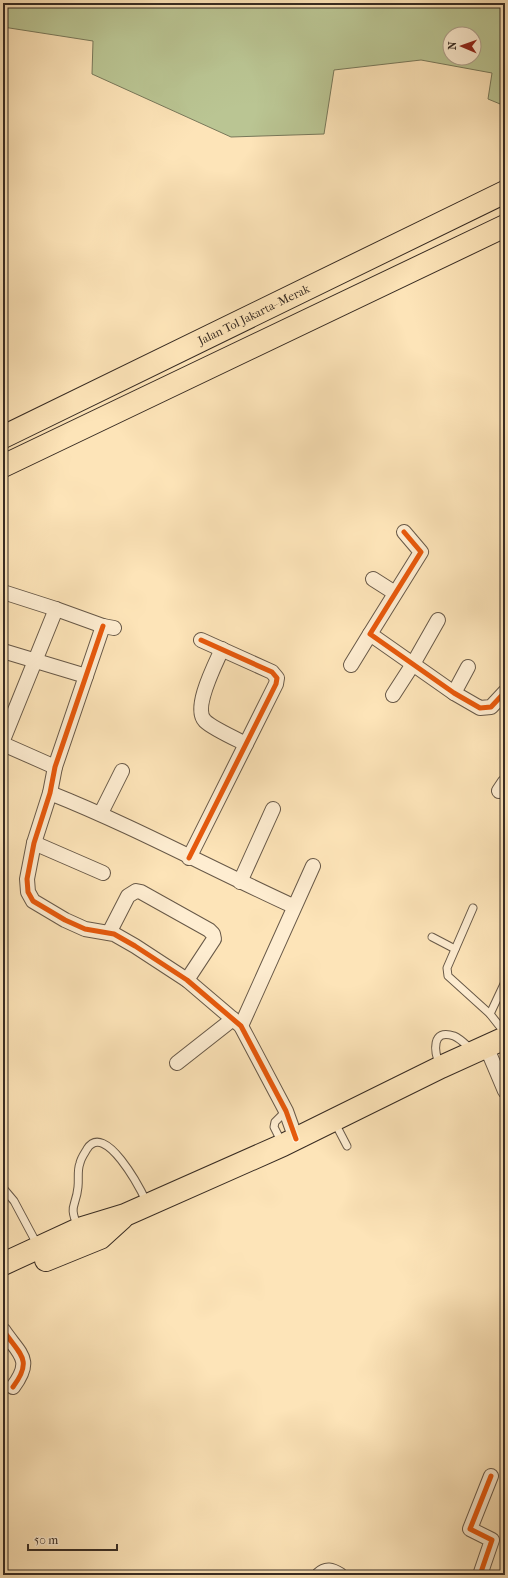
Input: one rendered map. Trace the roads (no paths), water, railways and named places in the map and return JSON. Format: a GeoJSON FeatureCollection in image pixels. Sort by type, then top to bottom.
{"type":"FeatureCollection","features":[{"type":"Feature","properties":{"kind":"highway","name":"Jalan Tol Jakarta–Merak"},"geometry":{"type":"LineString","coordinates":[[3,437],[505,192]]}},
{"type":"Feature","properties":{"kind":"highway"},"geometry":{"type":"LineString","coordinates":[[3,466],[505,226]]}},
{"type":"Feature","properties":{"kind":"highway"},"geometry":{"type":"LineString","coordinates":[[3,1264],[79,1230],[125,1215],[289,1142],[489,1045]]}},
{"type":"Feature","properties":{"kind":"highway"},"geometry":{"type":"LineString","coordinates":[[3,1280],[100,1238],[125,1215]]}},
{"type":"Feature","properties":{"kind":"street"},"geometry":{"type":"LineString","coordinates":[[351,664],[421,552],[404,532]]}},
{"type":"Feature","properties":{"kind":"street"},"geometry":{"type":"LineString","coordinates":[[373,579],[395,593]]}},
{"type":"Feature","properties":{"kind":"street"},"geometry":{"type":"LineString","coordinates":[[3,592],[108,627],[86,676],[55,767],[50,793],[34,844],[27,879],[28,892],[33,901],[65,920],[85,929],[109,933],[135,946],[187,980],[237,1022],[286,1111],[289,1142]]}},
{"type":"Feature","properties":{"kind":"street"},"geometry":{"type":"LineString","coordinates":[[3,740],[34,660],[56,609]]}},
{"type":"Feature","properties":{"kind":"street"},"geometry":{"type":"LineString","coordinates":[[393,696],[438,620]]}},
{"type":"Feature","properties":{"kind":"street"},"geometry":{"type":"LineString","coordinates":[[370,634],[454,693],[480,708],[491,707],[505,692]]}},
{"type":"Feature","properties":{"kind":"street"},"geometry":{"type":"LineString","coordinates":[[189,858],[276,684],[277,678],[272,672],[202,640]]}},
{"type":"Feature","properties":{"kind":"street"},"geometry":{"type":"LineString","coordinates":[[222,649],[204,693],[201,713],[205,721],[246,744]]}},
{"type":"Feature","properties":{"kind":"street"},"geometry":{"type":"LineString","coordinates":[[3,651],[86,676]]}},
{"type":"Feature","properties":{"kind":"street"},"geometry":{"type":"LineString","coordinates":[[454,693],[468,667]]}},
{"type":"Feature","properties":{"kind":"street"},"geometry":{"type":"LineString","coordinates":[[3,744],[55,767]]}},
{"type":"Feature","properties":{"kind":"street"},"geometry":{"type":"LineString","coordinates":[[101,813],[122,771]]}},
{"type":"Feature","properties":{"kind":"street"},"geometry":{"type":"LineString","coordinates":[[50,793],[101,813],[189,858],[293,906]]}},
{"type":"Feature","properties":{"kind":"street"},"geometry":{"type":"LineString","coordinates":[[240,882],[273,809]]}},
{"type":"Feature","properties":{"kind":"street"},"geometry":{"type":"LineString","coordinates":[[34,844],[103,873]]}},
{"type":"Feature","properties":{"kind":"street"},"geometry":{"type":"LineString","coordinates":[[176,1063],[237,1022],[313,866]]}},
{"type":"Feature","properties":{"kind":"street"},"geometry":{"type":"LineString","coordinates":[[109,933],[128,896],[136,891],[141,892],[209,930],[214,934],[214,939],[187,980]]}},
{"type":"Feature","properties":{"kind":"street"},"geometry":{"type":"LineString","coordinates":[[489,1045],[505,1091]]}},
{"type":"Feature","properties":{"kind":"street"},"geometry":{"type":"LineString","coordinates":[[3,1330],[22,1355],[24,1365],[22,1375],[13,1387]]}},
{"type":"Feature","properties":{"kind":"street"},"geometry":{"type":"LineString","coordinates":[[480,1575],[492,1540],[470,1529],[491,1476]]}},
{"type":"Feature","properties":{"kind":"street"},"geometry":{"type":"LineString","coordinates":[[319,1575],[327,1570],[333,1571],[340,1575]]}},
{"type":"Feature","properties":{"kind":"lane"},"geometry":{"type":"LineString","coordinates":[[474,908],[447,968],[448,976],[490,1014],[505,1033]]}},
{"type":"Feature","properties":{"kind":"lane"},"geometry":{"type":"LineString","coordinates":[[432,937],[455,949]]}},
{"type":"Feature","properties":{"kind":"lane"},"geometry":{"type":"LineString","coordinates":[[490,1014],[505,982]]}},
{"type":"Feature","properties":{"kind":"lane"},"geometry":{"type":"LineString","coordinates":[[333,1120],[346,1146]]}},
{"type":"Feature","properties":{"kind":"lane"},"geometry":{"type":"LineString","coordinates":[[79,1230],[72,1208],[79,1186],[77,1172],[80,1160],[90,1145],[94,1142],[101,1142],[108,1146],[124,1164],[138,1184],[148,1205]]}},
{"type":"Feature","properties":{"kind":"lane"},"geometry":{"type":"LineString","coordinates":[[3,1188],[14,1201],[39,1248]]}}]}
